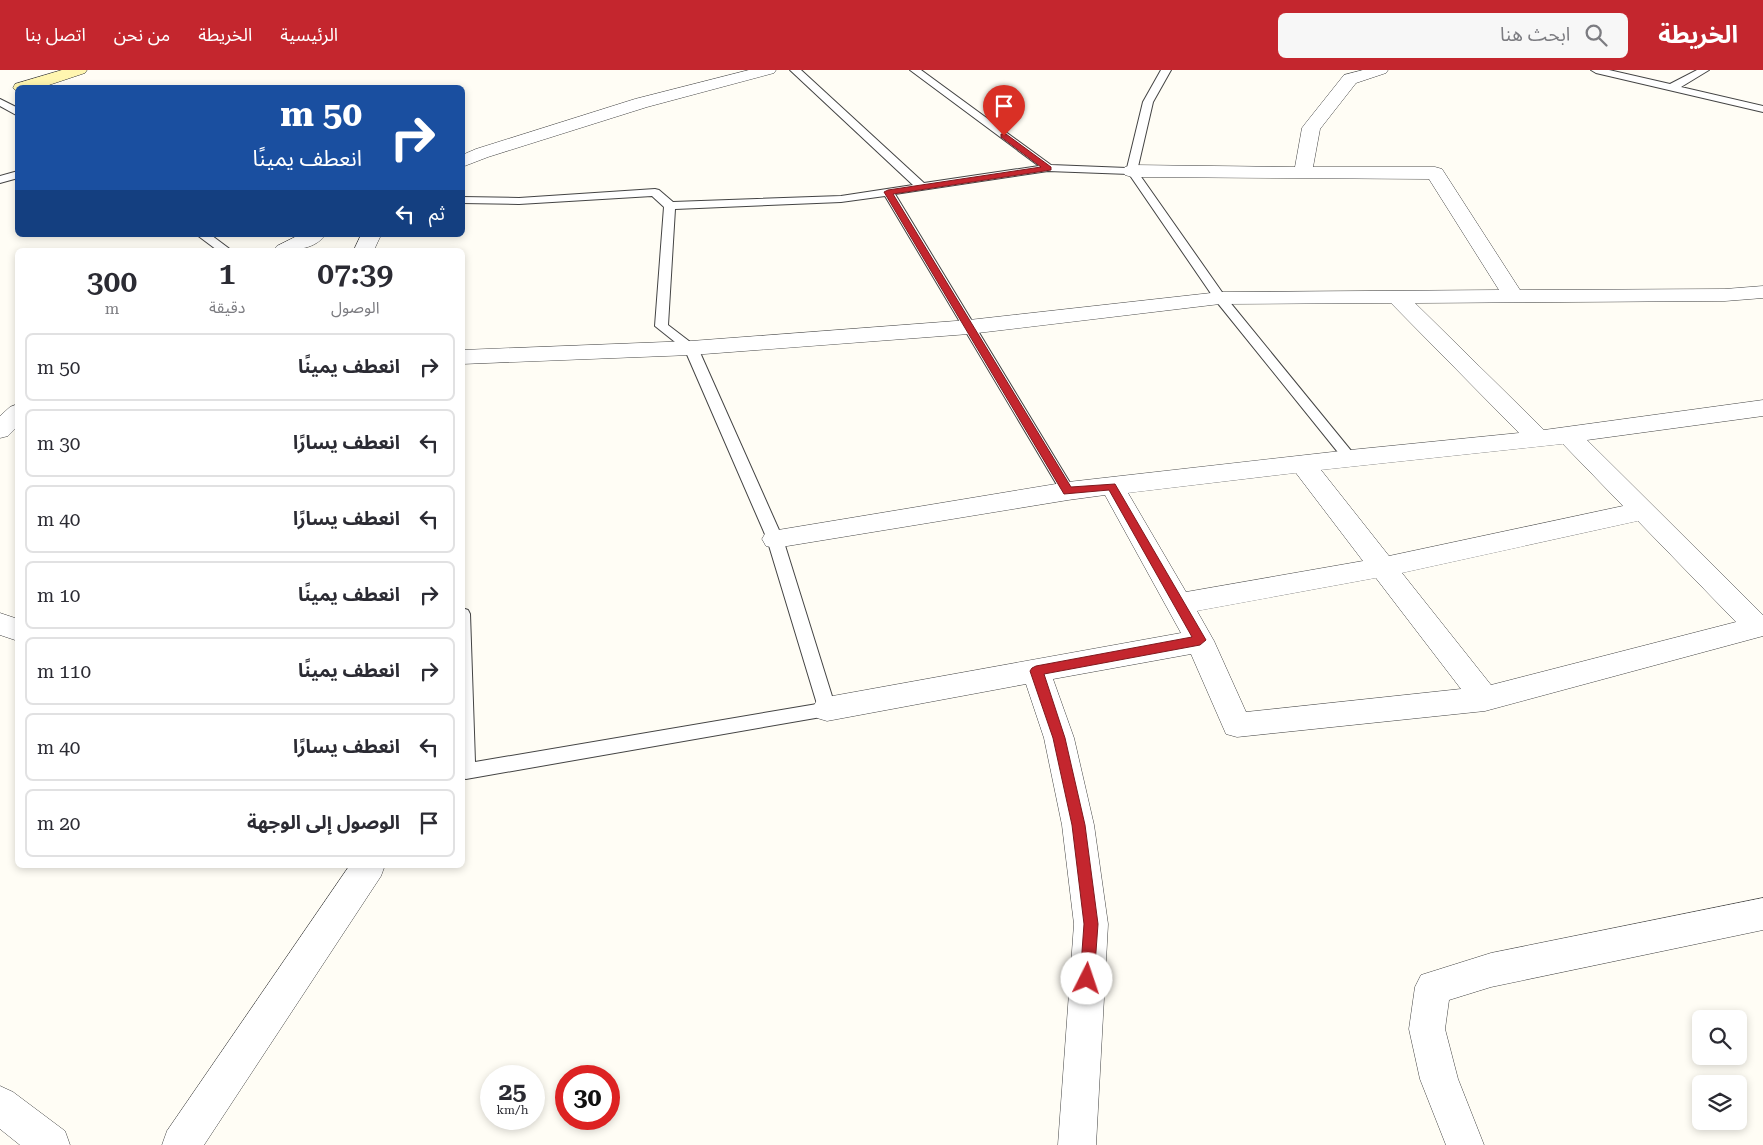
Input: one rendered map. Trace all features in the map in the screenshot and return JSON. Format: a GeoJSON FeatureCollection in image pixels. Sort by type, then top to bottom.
{"type":"FeatureCollection","features":[{"type":"Feature","properties":{"kind":"main road"},"geometry":{"type":"LineString","coordinates":[[31,85],[80,70]]}},
{"type":"Feature","properties":{"kind":"main road"},"geometry":{"type":"LineString","coordinates":[[0,94],[15,90]]}},
{"type":"Feature","properties":{"kind":"street"},"geometry":{"type":"LineString","coordinates":[[465,160],[482,152],[642,103],[768,70]]}},
{"type":"Feature","properties":{"kind":"street"},"geometry":{"type":"LineString","coordinates":[[1302,172],[1311,128],[1350,79],[1380,70]]}},
{"type":"Feature","properties":{"kind":"street"},"geometry":{"type":"LineString","coordinates":[[1132,171],[1435,173],[1514,297]]}},
{"type":"Feature","properties":{"kind":"street"},"geometry":{"type":"LineString","coordinates":[[288,248],[311,237]]}},
{"type":"Feature","properties":{"kind":"street"},"geometry":{"type":"LineString","coordinates":[[465,357],[691,348],[969,327],[1220,298],[1725,296],[1763,292]]}},
{"type":"Feature","properties":{"kind":"street"},"geometry":{"type":"LineString","coordinates":[[1397,297],[1539,440]]}},
{"type":"Feature","properties":{"kind":"street"},"geometry":{"type":"LineString","coordinates":[[775,539],[1068,491],[1350,458],[1539,440],[1763,408]]}},
{"type":"Feature","properties":{"kind":"street"},"geometry":{"type":"LineString","coordinates":[[0,430],[15,415]]}},
{"type":"Feature","properties":{"kind":"street"},"geometry":{"type":"LineString","coordinates":[[1112,486],[1200,640],[1237,725],[1485,699],[1758,627],[1568,435]]}},
{"type":"Feature","properties":{"kind":"street"},"geometry":{"type":"LineString","coordinates":[[1303,464],[1485,699]]}},
{"type":"Feature","properties":{"kind":"street"},"geometry":{"type":"LineString","coordinates":[[1180,604],[1383,567],[1643,511]]}},
{"type":"Feature","properties":{"kind":"street"},"geometry":{"type":"LineString","coordinates":[[0,624],[15,629]]}},
{"type":"Feature","properties":{"kind":"street"},"geometry":{"type":"LineString","coordinates":[[827,709],[1200,640]]}},
{"type":"Feature","properties":{"kind":"street"},"geometry":{"type":"LineString","coordinates":[[1036,671],[1059,738],[1078,825],[1091,924],[1077,1145]]}},
{"type":"Feature","properties":{"kind":"street"},"geometry":{"type":"LineString","coordinates":[[181,1145],[367,868]]}},
{"type":"Feature","properties":{"kind":"street"},"geometry":{"type":"LineString","coordinates":[[1465,1145],[1439,1079],[1428,1029],[1433,987],[1490,970],[1763,914]]}},
{"type":"Feature","properties":{"kind":"street"},"geometry":{"type":"LineString","coordinates":[[0,1105],[51,1145]]}},
{"type":"Feature","properties":{"kind":"lane"},"geometry":{"type":"LineString","coordinates":[[795,70],[922,187]]}},
{"type":"Feature","properties":{"kind":"lane"},"geometry":{"type":"LineString","coordinates":[[915,70],[1048,168]]}},
{"type":"Feature","properties":{"kind":"lane"},"geometry":{"type":"LineString","coordinates":[[1166,70],[1148,102],[1132,171],[1220,298],[1350,458]]}},
{"type":"Feature","properties":{"kind":"lane"},"geometry":{"type":"LineString","coordinates":[[1596,70],[1763,109]]}},
{"type":"Feature","properties":{"kind":"lane"},"geometry":{"type":"LineString","coordinates":[[1673,87],[1704,70]]}},
{"type":"Feature","properties":{"kind":"lane"},"geometry":{"type":"LineString","coordinates":[[0,102],[15,111]]}},
{"type":"Feature","properties":{"kind":"lane"},"geometry":{"type":"LineString","coordinates":[[465,200],[519,201],[655,192],[670,206],[841,199],[1048,168],[1132,171]]}},
{"type":"Feature","properties":{"kind":"lane"},"geometry":{"type":"LineString","coordinates":[[0,180],[15,175]]}},
{"type":"Feature","properties":{"kind":"lane"},"geometry":{"type":"LineString","coordinates":[[888,192],[1068,491]]}},
{"type":"Feature","properties":{"kind":"lane"},"geometry":{"type":"LineString","coordinates":[[465,771],[827,709],[775,539],[691,348],[661,326],[670,206]]}},
{"type":"Feature","properties":{"kind":"lane"},"geometry":{"type":"LineString","coordinates":[[206,237],[222,248]]}},
{"type":"Feature","properties":{"kind":"route"},"geometry":{"type":"LineString","coordinates":[[1004,136],[1048,168],[888,192],[1068,491],[1112,486],[1200,640],[1036,671],[1059,738],[1078,825],[1091,924],[1087,979]]}}]}
